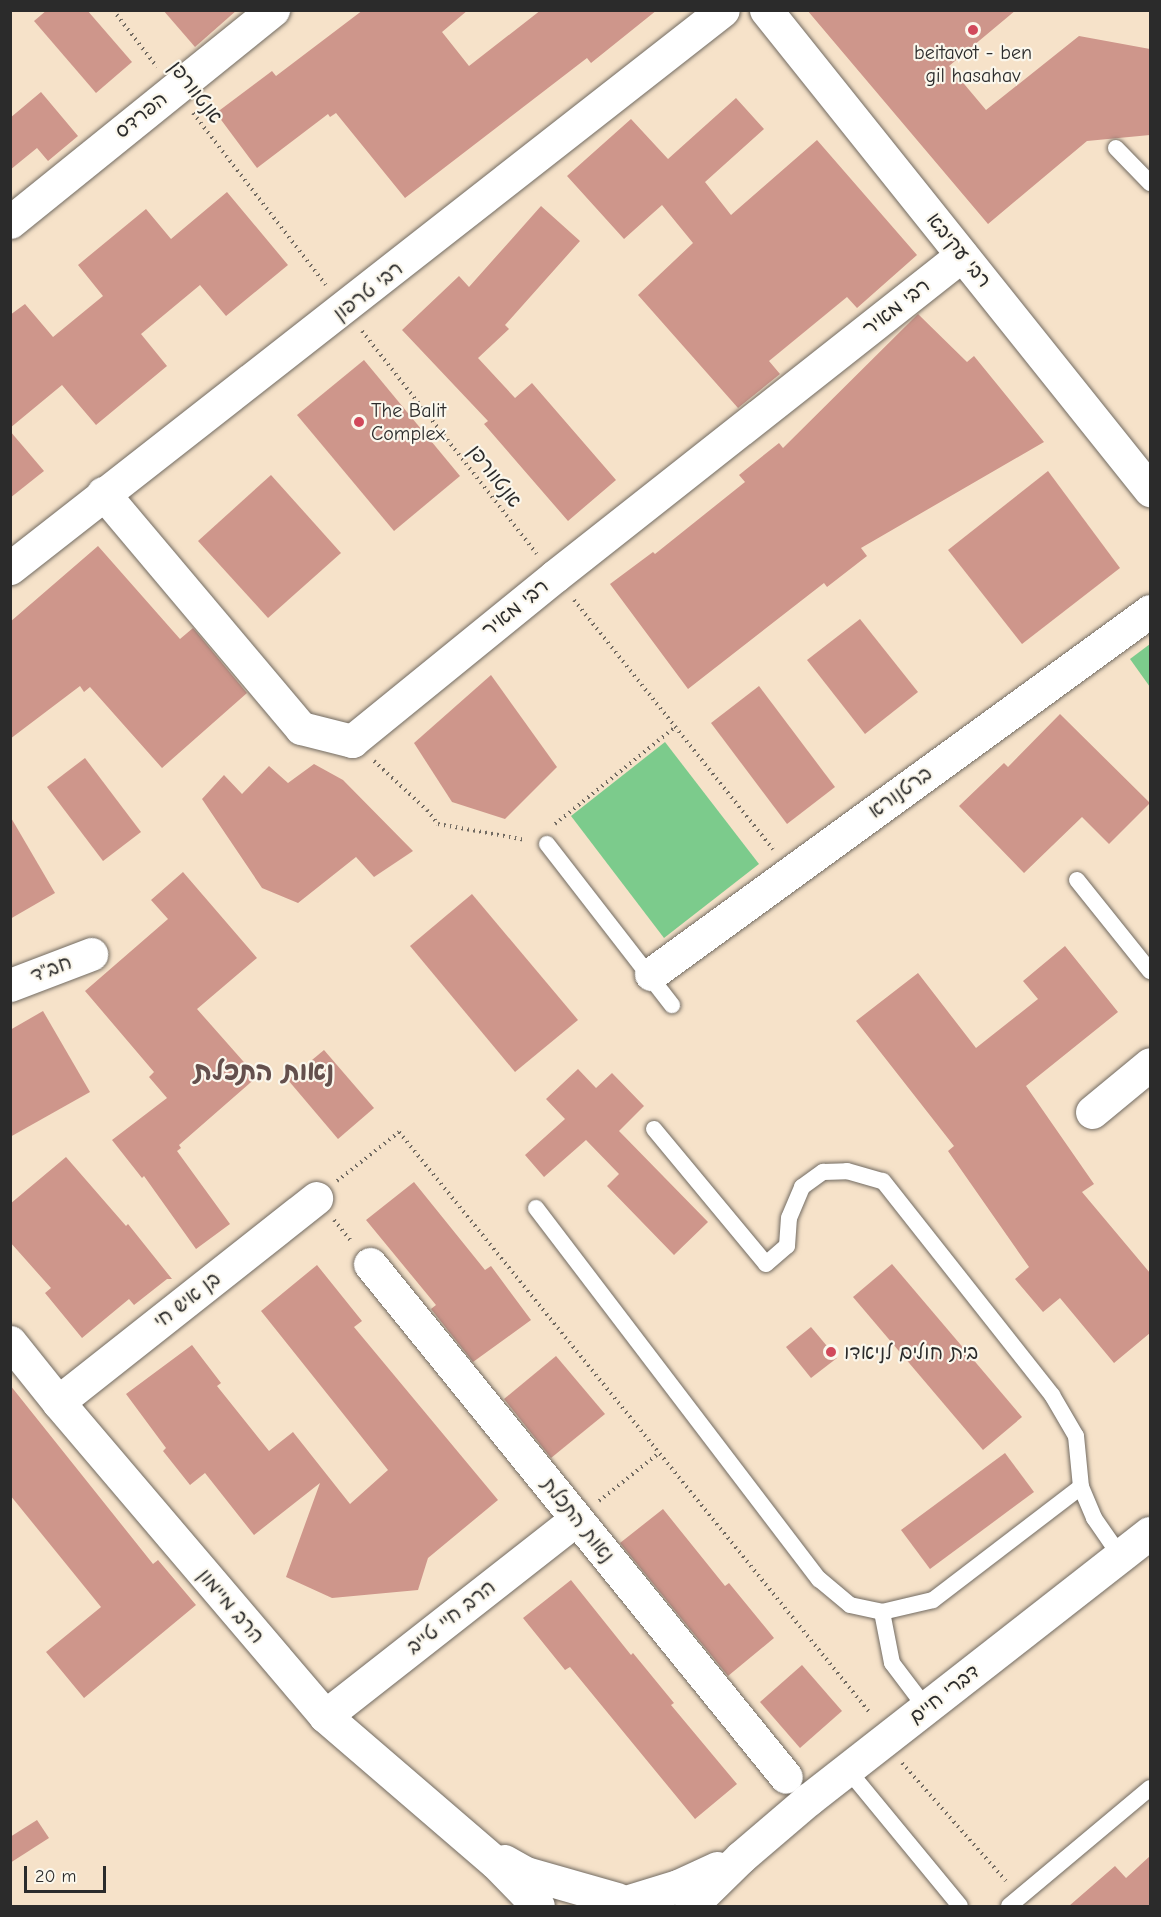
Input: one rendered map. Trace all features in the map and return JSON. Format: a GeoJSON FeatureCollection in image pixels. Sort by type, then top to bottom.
{"type":"FeatureCollection","features":[{"type":"Feature","properties":{"kind":"street","name":"הפרדס"},"geometry":{"type":"LineString","coordinates":[[10,222],[273,10]]}},
{"type":"Feature","properties":{"kind":"street","name":"רבי טרפון"},"geometry":{"type":"LineString","coordinates":[[10,568],[103,493],[344,309],[723,10]]}},
{"type":"Feature","properties":{"kind":"street","name":"רבי עקיבא"},"geometry":{"type":"LineString","coordinates":[[766,10],[1150,490]]}},
{"type":"Feature","properties":{"kind":"street","name":"רבי מאיר"},"geometry":{"type":"LineString","coordinates":[[352,741],[555,576],[962,255]]}},
{"type":"Feature","properties":{"kind":"street"},"geometry":{"type":"LineString","coordinates":[[103,493],[301,728],[352,741]]}},
{"type":"Feature","properties":{"kind":"street","name":"ברטנורא"},"geometry":{"type":"LineString","coordinates":[[651,974],[1150,611]]}},
{"type":"Feature","properties":{"kind":"street","name":"חב\"ד"},"geometry":{"type":"LineString","coordinates":[[10,985],[91,954]]}},
{"type":"Feature","properties":{"kind":"street"},"geometry":{"type":"LineString","coordinates":[[1092,1112],[1150,1064]]}},
{"type":"Feature","properties":{"kind":"street","name":"בן איש חי"},"geometry":{"type":"LineString","coordinates":[[58,1402],[316,1198]]}},
{"type":"Feature","properties":{"kind":"street","name":"נאות התכלת"},"geometry":{"type":"LineString","coordinates":[[370,1264],[786,1777]]}},
{"type":"Feature","properties":{"kind":"street","name":"הרב מיימון"},"geometry":{"type":"LineString","coordinates":[[10,1342],[58,1402],[325,1716],[476,1846],[538,1906]]}},
{"type":"Feature","properties":{"kind":"street","name":"הרב חיי טייב"},"geometry":{"type":"LineString","coordinates":[[325,1716],[576,1519]]}},
{"type":"Feature","properties":{"kind":"street","name":"דברי חיים"},"geometry":{"type":"LineString","coordinates":[[691,1906],[741,1857],[808,1799],[1150,1533]]}},
{"type":"Feature","properties":{"kind":"street","name":"הרב מיימון"},"geometry":{"type":"LineString","coordinates":[[476,1846],[526,1873],[619,1903]]}},
{"type":"Feature","properties":{"kind":"street","name":"דברי חיים"},"geometry":{"type":"LineString","coordinates":[[619,1903],[678,1886],[741,1857]]}},
{"type":"Feature","properties":{"kind":"lane"},"geometry":{"type":"LineString","coordinates":[[1116,148],[1150,183]]}},
{"type":"Feature","properties":{"kind":"lane"},"geometry":{"type":"LineString","coordinates":[[540,843],[651,974],[672,1005]]}},
{"type":"Feature","properties":{"kind":"lane"},"geometry":{"type":"LineString","coordinates":[[1077,880],[1150,971]]}},
{"type":"Feature","properties":{"kind":"lane"},"geometry":{"type":"LineString","coordinates":[[654,1129],[766,1264],[788,1246],[789,1218],[802,1187],[823,1172],[847,1171],[883,1181],[1052,1395],[1076,1436],[1081,1487],[1094,1518],[1120,1557]]}},
{"type":"Feature","properties":{"kind":"lane"},"geometry":{"type":"LineString","coordinates":[[536,1208],[819,1579],[850,1605],[882,1612],[933,1600],[1081,1487]]}},
{"type":"Feature","properties":{"kind":"lane"},"geometry":{"type":"LineString","coordinates":[[882,1612],[892,1663],[926,1708]]}},
{"type":"Feature","properties":{"kind":"lane"},"geometry":{"type":"LineString","coordinates":[[848,1770],[960,1906]]}},
{"type":"Feature","properties":{"kind":"lane"},"geometry":{"type":"LineString","coordinates":[[1015,1902],[1150,1788]]}},
{"type":"Feature","properties":{"kind":"path","name":"אנטוורפן"},"geometry":{"type":"LineString","coordinates":[[112,10],[344,309],[790,871]]}},
{"type":"Feature","properties":{"kind":"path"},"geometry":{"type":"LineString","coordinates":[[352,741],[427,810],[438,824],[540,843],[675,727]]}},
{"type":"Feature","properties":{"kind":"path"},"geometry":{"type":"LineString","coordinates":[[370,1264],[316,1198],[399,1132],[659,1453],[1015,1902]]}},
{"type":"Feature","properties":{"kind":"path"},"geometry":{"type":"LineString","coordinates":[[576,1519],[659,1453]]}},
{"type":"Feature","properties":{"kind":"green space"},"geometry":{"type":"Polygon","coordinates":[[[1150,644],[1150,687],[1130,659],[1150,644]]]}},
{"type":"Feature","properties":{"kind":"green space"},"geometry":{"type":"Polygon","coordinates":[[[665,742],[759,864],[664,938],[571,816],[665,742]]]}},
{"type":"Feature","properties":{"kind":"building"},"geometry":{"type":"Polygon","coordinates":[[[47,10],[87,10],[132,62],[96,93],[34,21],[47,10]]]}},
{"type":"Feature","properties":{"kind":"building"},"geometry":{"type":"Polygon","coordinates":[[[163,10],[237,10],[195,47],[163,10]]]}},
{"type":"Feature","properties":{"kind":"building"},"geometry":{"type":"Polygon","coordinates":[[[363,10],[468,10],[442,32],[469,66],[541,10],[657,10],[591,63],[587,58],[405,198],[336,113],[330,117],[328,114],[257,168],[216,113],[272,71],[276,76],[363,10]]]}},
{"type":"Feature","properties":{"kind":"building"},"geometry":{"type":"Polygon","coordinates":[[[807,10],[1016,10],[949,66],[986,110],[1079,36],[1150,49],[1150,135],[1087,141],[988,224],[807,10]]]}},
{"type":"Feature","properties":{"kind":"building"},"geometry":{"type":"Polygon","coordinates":[[[41,92],[78,136],[48,161],[37,148],[10,170],[10,118],[41,92]]]}},
{"type":"Feature","properties":{"kind":"building"},"geometry":{"type":"Polygon","coordinates":[[[736,98],[764,129],[705,182],[731,215],[817,140],[917,255],[857,308],[847,297],[769,361],[780,374],[738,408],[638,295],[693,243],[662,205],[624,239],[567,176],[631,119],[668,159],[736,98]]]}},
{"type":"Feature","properties":{"kind":"building"},"geometry":{"type":"Polygon","coordinates":[[[227,192],[288,265],[226,316],[200,285],[141,334],[167,366],[96,425],[62,385],[10,428],[10,315],[25,304],[53,337],[103,296],[78,265],[146,209],[171,239],[227,192]]]}},
{"type":"Feature","properties":{"kind":"building"},"geometry":{"type":"Polygon","coordinates":[[[541,206],[580,241],[505,325],[509,329],[478,358],[515,398],[532,383],[616,480],[568,521],[484,424],[488,421],[402,330],[459,276],[469,287],[541,206]]]}},
{"type":"Feature","properties":{"kind":"building"},"geometry":{"type":"Polygon","coordinates":[[[918,314],[967,362],[974,356],[1044,442],[861,548],[867,556],[827,587],[824,583],[688,689],[610,584],[653,552],[655,554],[745,482],[739,475],[779,443],[783,448],[918,314]]]}},
{"type":"Feature","properties":{"kind":"building"},"geometry":{"type":"Polygon","coordinates":[[[364,360],[460,476],[394,531],[297,415],[364,360]]]}},
{"type":"Feature","properties":{"kind":"building"},"geometry":{"type":"Polygon","coordinates":[[[10,431],[44,471],[10,498],[10,431]]]}},
{"type":"Feature","properties":{"kind":"building"},"geometry":{"type":"Polygon","coordinates":[[[1048,471],[1120,568],[1022,644],[948,550],[1048,471]]]}},
{"type":"Feature","properties":{"kind":"building"},"geometry":{"type":"Polygon","coordinates":[[[271,475],[341,553],[268,618],[198,541],[271,475]]]}},
{"type":"Feature","properties":{"kind":"building"},"geometry":{"type":"Polygon","coordinates":[[[98,546],[180,639],[193,628],[247,693],[162,768],[90,687],[84,692],[80,686],[10,739],[10,622],[98,546]]]}},
{"type":"Feature","properties":{"kind":"building"},"geometry":{"type":"Polygon","coordinates":[[[860,619],[918,692],[865,734],[807,660],[860,619]]]}},
{"type":"Feature","properties":{"kind":"building"},"geometry":{"type":"Polygon","coordinates":[[[491,675],[557,767],[505,819],[452,802],[414,743],[491,675]]]}},
{"type":"Feature","properties":{"kind":"building"},"geometry":{"type":"Polygon","coordinates":[[[759,686],[835,787],[787,824],[711,723],[759,686]]]}},
{"type":"Feature","properties":{"kind":"building"},"geometry":{"type":"Polygon","coordinates":[[[1060,714],[1150,803],[1109,844],[1082,817],[1024,873],[959,806],[1004,763],[1008,767],[1060,714]]]}},
{"type":"Feature","properties":{"kind":"building"},"geometry":{"type":"Polygon","coordinates":[[[85,758],[141,832],[103,861],[47,787],[85,758]]]}},
{"type":"Feature","properties":{"kind":"building"},"geometry":{"type":"Polygon","coordinates":[[[314,764],[343,780],[413,851],[374,877],[356,857],[298,903],[262,888],[202,799],[224,775],[242,794],[269,766],[288,783],[314,764]]]}},
{"type":"Feature","properties":{"kind":"building"},"geometry":{"type":"Polygon","coordinates":[[[10,816],[55,893],[10,919],[10,816]]]}},
{"type":"Feature","properties":{"kind":"building"},"geometry":{"type":"Polygon","coordinates":[[[183,872],[257,958],[197,1009],[257,1077],[179,1145],[181,1148],[177,1151],[230,1224],[196,1249],[144,1176],[142,1178],[112,1140],[167,1098],[149,1077],[154,1072],[85,991],[168,919],[151,900],[183,872]]]}},
{"type":"Feature","properties":{"kind":"building"},"geometry":{"type":"Polygon","coordinates":[[[472,894],[578,1020],[515,1072],[410,946],[472,894]]]}},
{"type":"Feature","properties":{"kind":"building"},"geometry":{"type":"Polygon","coordinates":[[[1065,946],[1118,1012],[1026,1086],[1094,1184],[1082,1192],[1150,1273],[1150,1333],[1114,1363],[1060,1298],[1043,1312],[1015,1279],[1029,1267],[948,1151],[954,1146],[856,1021],[918,973],[976,1048],[1038,999],[1023,981],[1065,946]]]}},
{"type":"Feature","properties":{"kind":"building"},"geometry":{"type":"Polygon","coordinates":[[[43,1011],[90,1092],[10,1137],[10,1030],[43,1011]]]}},
{"type":"Feature","properties":{"kind":"building"},"geometry":{"type":"Polygon","coordinates":[[[324,1050],[374,1108],[338,1139],[288,1080],[324,1050]]]}},
{"type":"Feature","properties":{"kind":"building"},"geometry":{"type":"Polygon","coordinates":[[[578,1069],[596,1088],[612,1073],[644,1106],[619,1131],[708,1222],[674,1255],[607,1186],[619,1174],[586,1140],[544,1177],[525,1155],[565,1119],[546,1099],[578,1069]]]}},
{"type":"Feature","properties":{"kind":"building"},"geometry":{"type":"Polygon","coordinates":[[[66,1157],[126,1226],[128,1224],[172,1279],[167,1279],[134,1305],[129,1299],[82,1338],[45,1293],[51,1288],[10,1242],[10,1204],[66,1157]]]}},
{"type":"Feature","properties":{"kind":"building"},"geometry":{"type":"Polygon","coordinates":[[[414,1182],[485,1270],[491,1266],[531,1320],[473,1362],[431,1309],[436,1305],[366,1220],[414,1182]]]}},
{"type":"Feature","properties":{"kind":"building"},"geometry":{"type":"Polygon","coordinates":[[[892,1264],[1022,1417],[983,1450],[853,1297],[892,1264]]]}},
{"type":"Feature","properties":{"kind":"building"},"geometry":{"type":"Polygon","coordinates":[[[317,1265],[362,1321],[354,1327],[498,1500],[428,1558],[418,1590],[332,1598],[286,1577],[320,1483],[254,1535],[205,1473],[190,1485],[163,1451],[166,1448],[126,1394],[192,1345],[221,1383],[217,1386],[269,1451],[293,1432],[350,1504],[388,1470],[261,1311],[317,1265]]]}},
{"type":"Feature","properties":{"kind":"building"},"geometry":{"type":"Polygon","coordinates":[[[811,1327],[837,1358],[811,1378],[786,1347],[811,1327]]]}},
{"type":"Feature","properties":{"kind":"building"},"geometry":{"type":"Polygon","coordinates":[[[556,1356],[605,1414],[551,1458],[504,1399],[556,1356]]]}},
{"type":"Feature","properties":{"kind":"building"},"geometry":{"type":"Polygon","coordinates":[[[10,1385],[153,1564],[158,1560],[196,1605],[84,1698],[46,1652],[101,1607],[10,1495],[10,1385]]]}},
{"type":"Feature","properties":{"kind":"building"},"geometry":{"type":"Polygon","coordinates":[[[1005,1453],[1034,1492],[930,1569],[901,1530],[1005,1453]]]}},
{"type":"Feature","properties":{"kind":"building"},"geometry":{"type":"Polygon","coordinates":[[[663,1509],[725,1586],[729,1583],[774,1638],[728,1676],[620,1543],[663,1509]]]}},
{"type":"Feature","properties":{"kind":"building"},"geometry":{"type":"Polygon","coordinates":[[[571,1580],[631,1655],[633,1653],[674,1703],[671,1705],[737,1784],[695,1819],[570,1667],[565,1670],[523,1618],[571,1580]]]}},
{"type":"Feature","properties":{"kind":"building"},"geometry":{"type":"Polygon","coordinates":[[[802,1665],[842,1711],[800,1748],[760,1702],[802,1665]]]}},
{"type":"Feature","properties":{"kind":"building"},"geometry":{"type":"Polygon","coordinates":[[[37,1820],[49,1838],[10,1863],[10,1837],[37,1820]]]}},
{"type":"Feature","properties":{"kind":"building"},"geometry":{"type":"Polygon","coordinates":[[[1150,1856],[1150,1906],[1069,1906],[1115,1866],[1126,1878],[1150,1856]]]}},
{"type":"Feature","properties":{"kind":"place","name":"beitavot - ben gil hasahav"},"geometry":{"type":"Point","coordinates":[973,30]}},
{"type":"Feature","properties":{"kind":"place","name":"The Balit Complex"},"geometry":{"type":"Point","coordinates":[359,422]}},
{"type":"Feature","properties":{"kind":"place","name":"בית חולים לניאדו"},"geometry":{"type":"Point","coordinates":[831,1352]}},
{"type":"Feature","properties":{"kind":"district","name":"נאות התכלת"},"geometry":{"type":"Point","coordinates":[264,1073]}}]}
